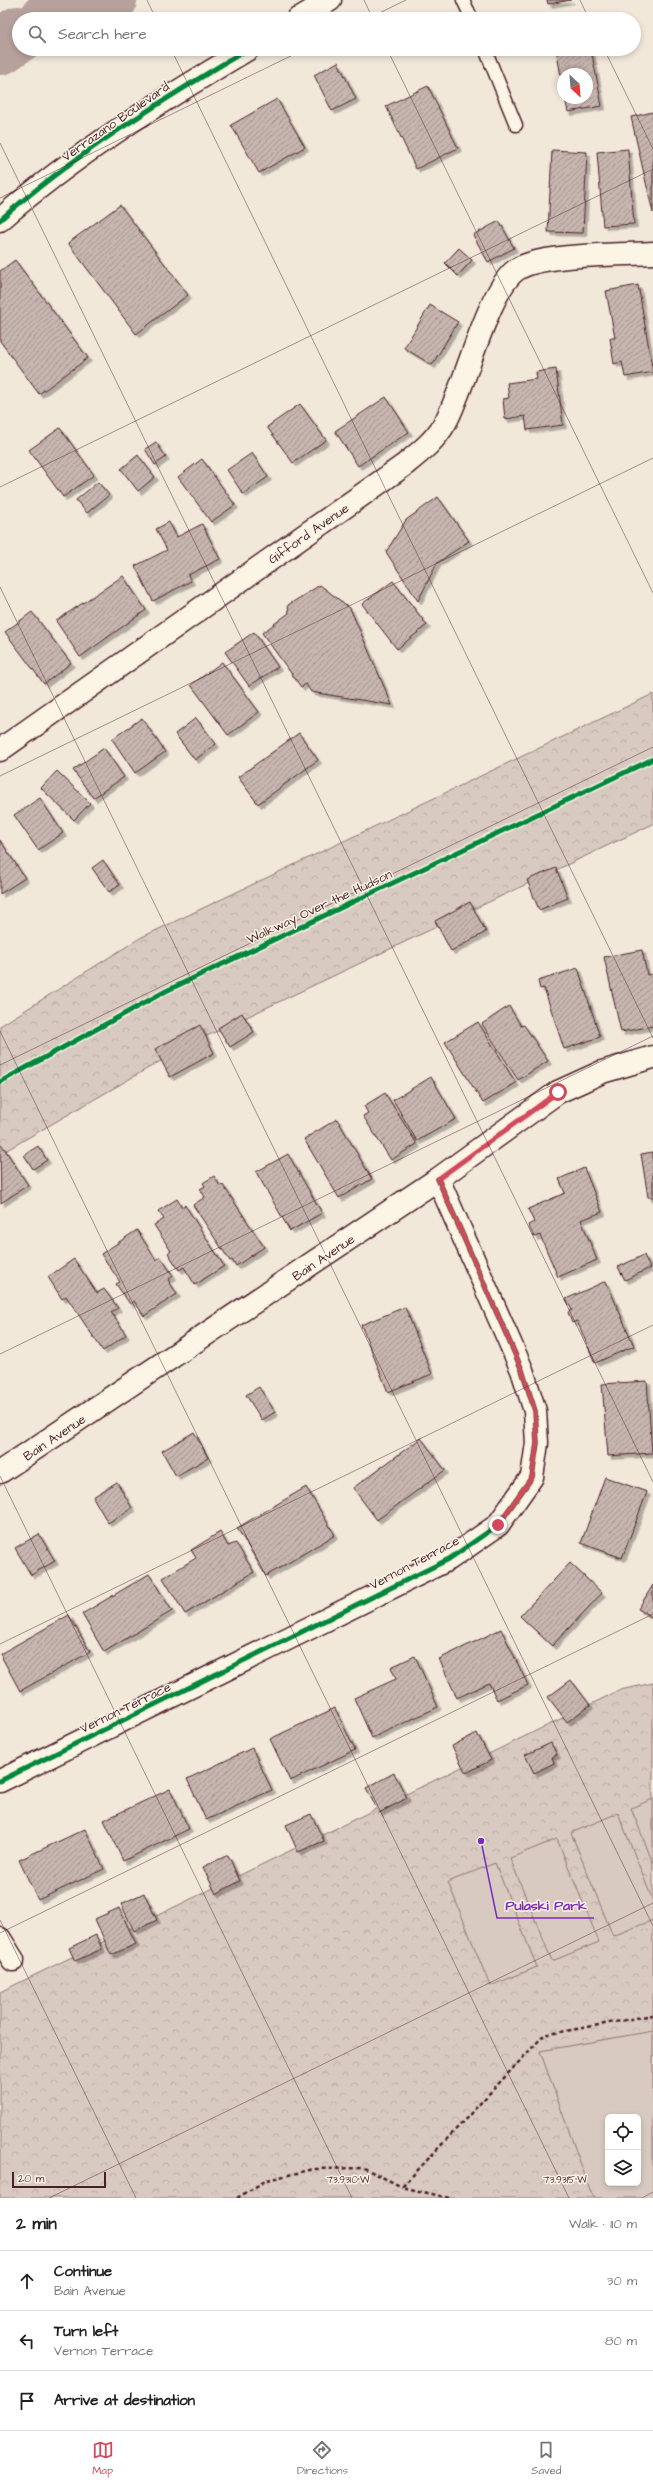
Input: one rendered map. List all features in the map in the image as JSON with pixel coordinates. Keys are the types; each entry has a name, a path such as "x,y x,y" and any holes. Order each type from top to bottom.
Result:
{"street":[{"path":"310,12 330,0"},
{"name":"Verrazano Boulevard","path":"0,220 34,190 182,88 236,56"},
{"name":"Gifford Avenue","path":"0,750 403,466 427,446 445,422 499,289 516,270 544,260 653,253"},
{"name":"Bain Avenue","path":"0,1472 438,1179 558,1092 602,1072 653,1057"},
{"name":"Vernon Terrace","path":"0,1781 449,1560 498,1525 532,1477 537,1443 535,1411 522,1370 438,1179"},
{"path":"0,1939 13,1960"}],"lane":[{"path":"463,0 469,12"},
{"path":"488,56 516,125"}],"path":[{"path":"402,2187 544,2035 653,2015"},
{"path":"237,2198 267,2180 314,2169 364,2168 402,2187 449,2198"}],"green space":[{"path":"653,694 653,824 190,1044 0,1154 0,1026 140,938"},
{"path":"653,1683 653,2198 0,2198 0,1992 620,1690"},
{"path":"653,1799 653,1863 631,1808"},
{"path":"618,1813 653,1901 653,1920 613,1936 571,1833"},
{"path":"557,1839 599,1942 552,1961 510,1858"},
{"path":"495,1863 537,1967 490,1986 448,1882"},
{"path":"653,2031 653,2198 593,2198 540,2051"}],"building":[{"path":"547,0 571,0 548,4"},
{"path":"557,56 592,56 602,106 568,112 566,104 593,104 593,68 560,68"},
{"path":"338,62 356,99 332,111 314,75"},
{"path":"428,86 458,148 416,169 386,106"},
{"path":"277,99 305,147 259,173 231,125"},
{"path":"653,112 653,213 631,117"},
{"path":"628,149 634,224 603,226 597,152"},
{"path":"552,150 587,152 583,233 548,232"},
{"path":"120,205 188,295 136,334 68,243"},
{"path":"499,221 514,248 488,262 473,235"},
{"path":"459,248 472,260 458,276 445,263"},
{"path":"15,260 88,358 39,394 0,341 0,271"},
{"path":"638,285 653,372 625,377 622,362 614,364 610,338 615,338 606,291"},
{"path":"430,305 458,322 432,365 404,348"},
{"path":"556,369 563,425 527,430 525,416 505,419 503,399 509,398 507,383 537,379 536,372"},
{"path":"386,397 409,432 358,466 335,431"},
{"path":"300,404 326,440 293,463 267,427"},
{"path":"60,428 94,475 63,497 29,450"},
{"path":"156,442 166,457 155,465 145,449"},
{"path":"252,453 268,477 243,494 227,470"},
{"path":"138,455 155,477 138,491 121,469"},
{"path":"202,459 235,505 211,522 178,477"},
{"path":"98,482 109,495 87,513 76,500"},
{"path":"438,497 469,541 437,563 418,601 386,552 406,520"},
{"path":"169,522 177,537 202,524 220,559 188,575 191,581 153,601 135,566 167,550 156,529"},
{"path":"123,576 146,610 80,657 56,621"},
{"path":"393,581 427,625 397,649 362,604"},
{"path":"320,585 350,608 392,705 311,692 306,684 301,687 262,633 289,613 288,605"},
{"path":"32,612 71,663 44,684 5,632"},
{"path":"254,632 278,667 249,686 225,652"},
{"path":"222,662 259,712 228,735 191,685"},
{"path":"142,718 165,752 135,773 112,739"},
{"path":"196,718 216,744 195,760 175,734"},
{"path":"299,733 318,760 258,804 238,777"},
{"path":"104,748 124,777 93,798 73,770"},
{"path":"57,771 90,803 74,820 41,788"},
{"path":"40,798 63,833 38,850 14,815"},
{"path":"0,840 25,878 0,894"},
{"path":"103,860 120,885 109,892 92,868"},
{"path":"556,868 568,898 539,910 527,880"},
{"path":"470,902 486,932 451,951 435,921"},
{"path":"642,950 647,975 651,974 653,986 653,1026 621,1032 604,957"},
{"path":"578,968 600,1037 564,1049 544,988 540,989 538,981"},
{"path":"509,1006 521,1026 524,1025 548,1061 518,1080 482,1024"},
{"path":"242,1013 254,1032 230,1047 218,1028"},
{"path":"478,1022 516,1083 483,1103 445,1042"},
{"path":"200,1025 214,1053 170,1077 155,1049"},
{"path":"431,1077 456,1119 417,1141 393,1100"},
{"path":"385,1093 417,1144 391,1160 363,1116 368,1113 364,1106"},
{"path":"337,1119 372,1179 339,1198 304,1139"},
{"path":"2,1145 28,1185 1,1203 0,1147"},
{"path":"38,1146 47,1160 33,1169 24,1155"},
{"path":"653,1152 653,1197 648,1197 641,1154"},
{"path":"288,1154 322,1213 290,1231 256,1172"},
{"path":"584,1168 602,1212 581,1220 597,1260 558,1277 540,1235 534,1237 528,1225 534,1222 528,1209 565,1193 559,1179"},
{"path":"214,1176 220,1186 223,1185 264,1247 236,1266 232,1260 230,1261 193,1205 205,1197 200,1189 205,1186 203,1183"},
{"path":"177,1199 182,1207 185,1205 224,1266 195,1285 184,1267 179,1270 168,1253 171,1251 154,1225 164,1219 158,1211"},
{"path":"137,1230 156,1260 161,1257 173,1276 168,1280 177,1294 144,1316 134,1301 130,1304 116,1284 120,1282 101,1254"},
{"path":"644,1255 650,1268 625,1280 618,1267"},
{"path":"74,1259 97,1293 104,1289 118,1308 111,1312 126,1335 103,1351 66,1296 62,1299 48,1277"},
{"path":"606,1281 634,1346 595,1363 577,1321 572,1323 568,1312 572,1310 566,1299"},
{"path":"405,1307 432,1374 388,1392 361,1325"},
{"path":"647,1381 652,1453 608,1456 602,1384"},
{"path":"259,1387 275,1412 262,1420 246,1395"},
{"path":"194,1432 208,1458 176,1476 162,1451"},
{"path":"421,1438 445,1470 377,1520 353,1488"},
{"path":"605,1477 647,1492 622,1558 581,1543"},
{"path":"117,1482 132,1508 108,1523 93,1497"},
{"path":"306,1487 335,1535 266,1576 237,1528"},
{"path":"220,1532 228,1546 236,1543 254,1572 185,1614 163,1578 196,1558 191,1550"},
{"path":"39,1534 55,1561 31,1575 15,1548"},
{"path":"570,1563 602,1593 552,1646 520,1616"},
{"path":"149,1574 172,1611 104,1652 82,1614"},
{"path":"653,1585 653,1618 638,1609"},
{"path":"69,1615 90,1652 20,1691 0,1654"},
{"path":"501,1629 528,1685 497,1700 489,1683 457,1698 439,1659"},
{"path":"415,1656 438,1707 372,1738 354,1698 396,1679 391,1667"},
{"path":"571,1680 590,1705 567,1722 548,1697"},
{"path":"335,1708 355,1750 290,1781 270,1739"},
{"path":"477,1733 491,1760 466,1773 452,1746"},
{"path":"551,1743 557,1755 552,1757 554,1763 534,1773 525,1755"},
{"path":"252,1748 272,1790 206,1820 187,1779"},
{"path":"394,1773 407,1798 379,1813 366,1788"},
{"path":"170,1789 189,1829 123,1861 104,1820"},
{"path":"311,1814 324,1841 298,1852 286,1825"},
{"path":"85,1829 104,1869 38,1900 19,1860"},
{"path":"228,1855 240,1881 216,1894 203,1867"},
{"path":"144,1893 157,1920 134,1931 121,1904"},
{"path":"119,1908 136,1944 111,1955 95,1919"},
{"path":"96,1935 102,1949 75,1961 69,1948"}],"waterway":[{"path":"70,12 109,0"},
{"path":"0,47 12,39"}],"cycle path":[{"path":"0,220 57,173 88,151 152,108 237,56"},
{"name":"Walkway Over the Hudson","path":"0,1082 166,991 653,759"},
{"path":"0,1781 449,1559 498,1525 532,1477 537,1443 535,1411 522,1370 438,1179"}],"place":[{"name":"Pulaski Park","path":"481,1841"}],"route":[{"path":"498,1525 532,1477 537,1443 535,1411 522,1370 438,1179 558,1092"}]}
